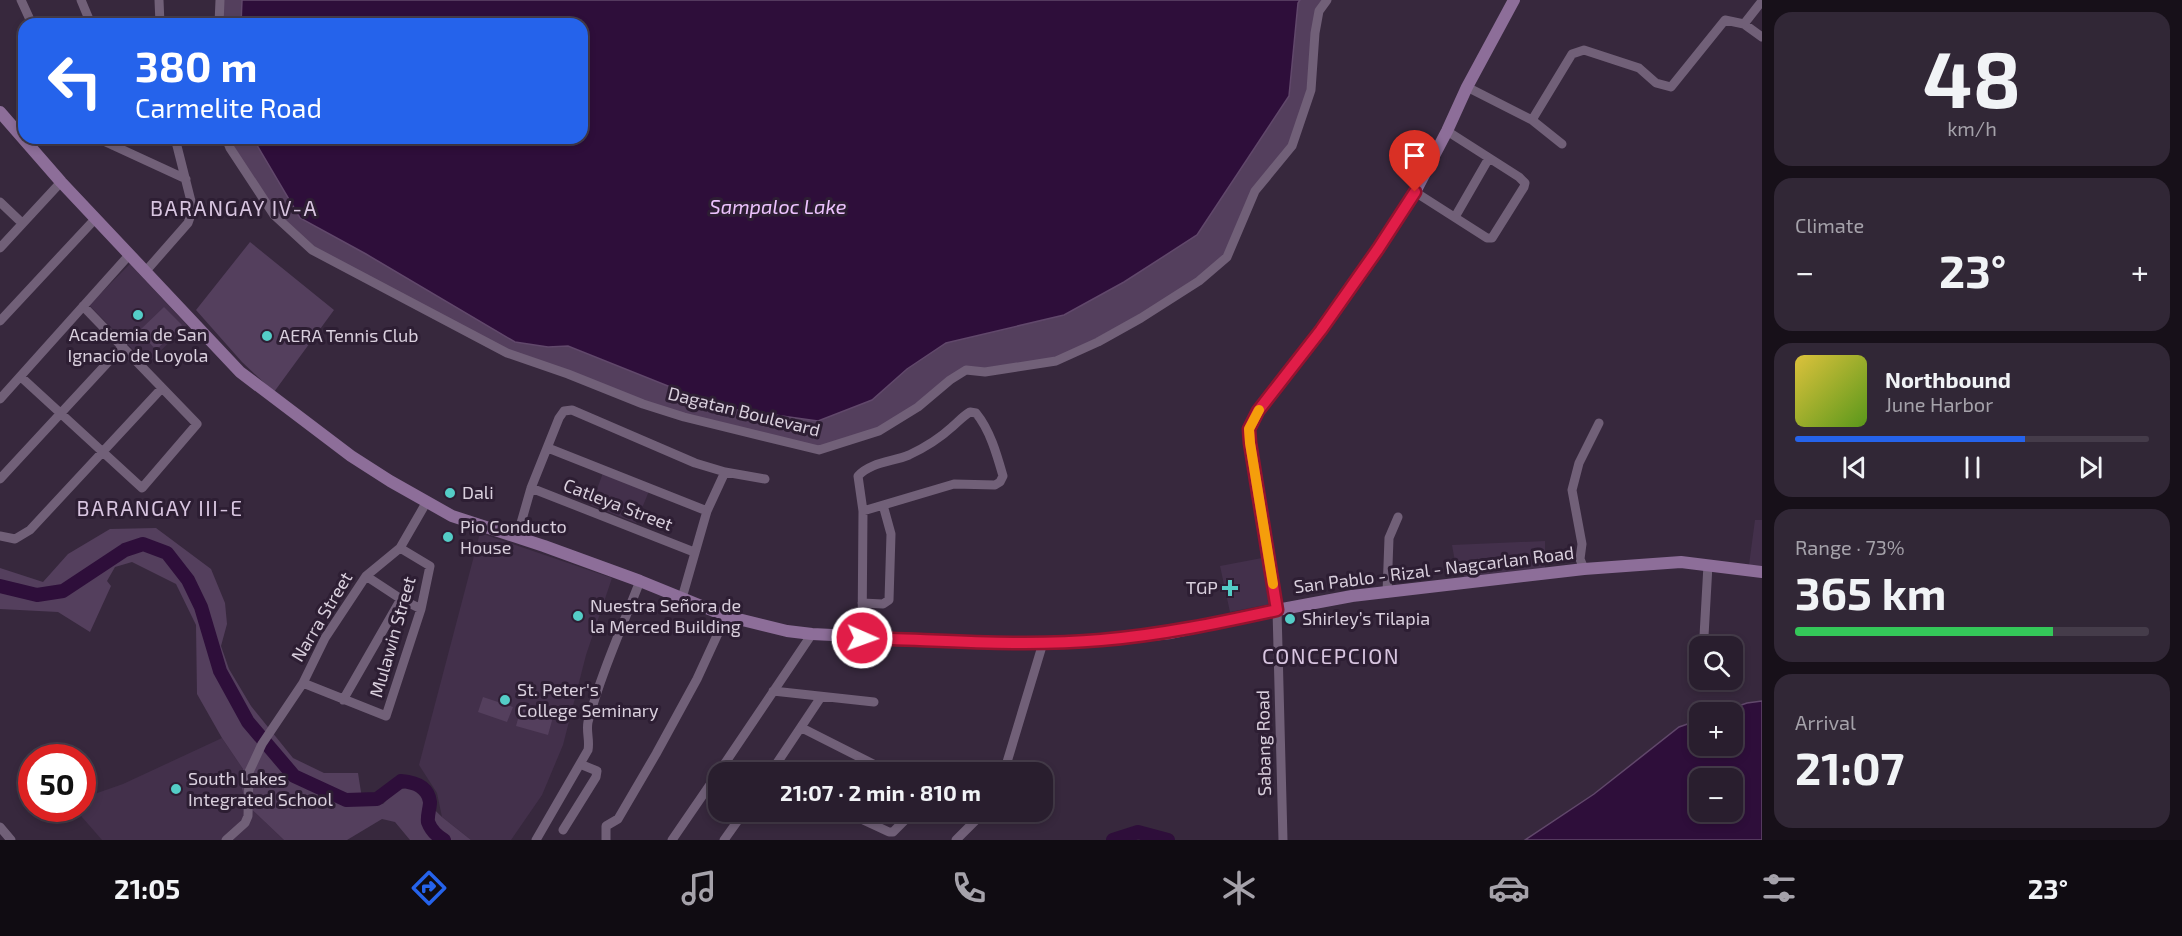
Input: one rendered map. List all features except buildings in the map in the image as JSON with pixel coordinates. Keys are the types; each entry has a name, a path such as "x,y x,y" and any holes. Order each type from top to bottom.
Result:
{"main road":[{"path":"1277,610 1249,429 1262,406 1321,330 1415,192 1467,87 1514,0"},
{"name":"San Pablo - Rizal - Nagcarlan Road","path":"0,112 18,133"},
{"name":"San Pablo - Rizal - Nagcarlan Road","path":"28,144 145,272 248,379 351,456 426,503 452,516 640,581 726,616 787,631 812,634 862,638 1043,643 1170,633 1353,596 1584,569 1674,562 1762,572"}],"street":[{"path":"21,0 29,18"},
{"path":"81,0 89,18"},
{"path":"159,0 160,18"},
{"path":"219,0 219,18"},
{"name":"Dagatan Boulevard","path":"228,144 274,215 312,250 465,332 507,353 610,389 643,404 684,417 819,450 879,431 918,408 950,380 966,370 985,372 1056,361 1098,342 1199,282 1227,257 1255,191 1292,146 1311,90 1315,33 1319,11 1327,0"},
{"path":"1744,24 1762,2"},
{"path":"1532,120 1572,54 1584,50 1595,53 1639,68 1656,83 1671,87 1725,20 1744,24 1762,37"},
{"path":"1467,87 1532,120 1562,144"},
{"path":"1415,192 1487,238 1492,238 1524,187 1523,180 1447,131"},
{"path":"110,144 186,179"},
{"path":"145,272 188,223 193,209 177,144"},
{"path":"1455,217 1489,158"},
{"path":"0,248 61,182"},
{"path":"0,202 22,223"},
{"path":"0,321 96,218"},
{"path":"0,399 130,254"},
{"path":"21,377 142,488 197,424 83,306"},
{"path":"0,479 123,346"},
{"path":"0,536 15,539 30,530 162,388"},
{"path":"517,537 531,488 564,411 572,410 695,464 765,479"},
{"path":"862,638 863,511 858,476 863,470 908,455 951,429 970,412 976,413 1000,464 1003,476 1000,482 954,484 863,511"},
{"path":"1584,569 1580,559 1581,544 1572,490 1579,463 1599,423"},
{"path":"548,448 707,511"},
{"path":"682,598 707,511 725,472"},
{"name":"Catleya Street","path":"531,488 694,552"},
{"name":"Narra Street","path":"226,840 245,823 248,816 249,772 262,744 303,683 325,638 366,576 400,548 426,503"},
{"path":"862,603 883,604 889,600 891,534 883,505"},
{"path":"1387,593 1388,544 1398,517"},
{"name":"Mulawin Street","path":"343,700 386,716 421,609 430,567 400,548"},
{"path":"1704,636 1708,565"},
{"path":"366,576 421,609"},
{"path":"536,840 590,743 587,733 595,697 640,581"},
{"path":"303,683 343,700 401,599"},
{"name":"Sabang Road","path":"1277,610 1283,840"},
{"path":"606,840 606,826 618,819 640,782 697,679 726,616"},
{"path":"726,762 812,634"},
{"path":"1007,762 1043,643"},
{"path":"773,692 874,702"},
{"path":"778,762 821,697"},
{"path":"802,728 869,762"},
{"path":"563,830 596,777 597,771 580,764"},
{"path":"672,840 708,789"},
{"path":"724,840 737,822"},
{"path":"868,822 889,832 893,832 903,822"},
{"path":"956,840 974,822"},
{"path":"0,827 11,840"}],"shaded area":[{"path":"220,0 242,0 241,18 220,18"},
{"path":"1300,0 1327,0 1319,11 1314,63 1292,146 1255,191 1227,257 1199,281 1056,361 966,370 879,431 819,450 684,417 507,353 312,250 274,215 230,144 257,144 300,218 548,347 568,346 723,408 907,369 946,343 1064,315 1124,282 1197,235 1289,96"},
{"name":"AERA Tennis Club","path":"250,242 334,310 274,392 242,362 196,310"},
{"name":"Academia de San Ignacio de Loyola","path":"130,264 187,325 147,364 89,305"},
{"path":"164,307 182,325 156,350 139,331"},
{"path":"603,473 649,491 636,523 591,505"},
{"path":"1755,520 1762,520 1762,566 1749,565"},
{"path":"156,528 211,569 225,603 227,624 221,646 229,669 251,706 293,758 324,773 358,773 363,805 383,804 396,790 411,787 442,817 471,840 410,840 395,822 382,819 347,840 284,840 246,804 242,789 243,769 197,694 196,625 176,584 132,562 115,567 107,581 111,586 90,632 58,612 0,609 0,568 43,582 68,554 110,529"},
{"name":"St. Peter's College Seminary","path":"480,533 612,578 586,655 563,745 542,795 511,840 471,840 442,817 437,793 419,765"},
{"path":"1545,541 1545,570 1464,579 1463,573 1457,573 1452,545"},
{"path":"1262,558 1271,604 1230,612 1220,566"},
{"path":"483,697 513,707 507,722 478,712"},
{"path":"521,708 553,717 548,735 516,726"},
{"name":"South Lakes Integrated School","path":"222,738 243,769 242,789 246,804 284,840 102,840 86,822 96,822 96,793 123,784"}],"water":[{"name":"Sampaloc Lake","path":"242,0 1300,0 1289,96 1197,235 1124,282 1064,315 946,343 907,369 872,400 818,421 723,408 568,346 548,347 515,342 300,218 257,144 588,144 588,18 241,18"},
{"path":"1762,701 1762,840 1525,840 1594,794 1679,727 1689,724 1689,756 1743,756 1743,704"}],"waterway":[{"path":"0,586 37,595 63,591 125,550 143,544 167,553 188,580 201,607 220,671 248,722 294,776 346,800 377,799 401,781 411,782 423,789 429,797 429,825 444,840"},
{"path":"1113,840 1138,832 1168,840"}],"slow traffic":[{"path":"1259,410 1249,429 1250,443 1273,584"}],"place":[{"name":"Academia de San Ignacio de Loyola","path":"138,315"},
{"name":"AERA Tennis Club","path":"267,336"},
{"name":"Dali","path":"450,493"},
{"name":"Pio Conducto House","path":"448,537"},
{"name":"TGP","path":"1230,588"},
{"name":"Nuestra Señora de la Merced Building","path":"578,616"},
{"name":"Shirley’s Tilapia","path":"1290,619"},
{"name":"St. Peter's College Seminary","path":"505,700"},
{"name":"South Lakes Integrated School","path":"176,789"}],"district":[{"name":"BARANGAY IV-A","path":"234,209"},
{"name":"BARANGAY III-E","path":"160,509"},
{"name":"CONCEPCION","path":"1331,657"}],"route":[{"path":"862,638 1043,643 1100,640 1170,633 1277,610 1249,429 1265,401 1321,330 1415,192"}]}
